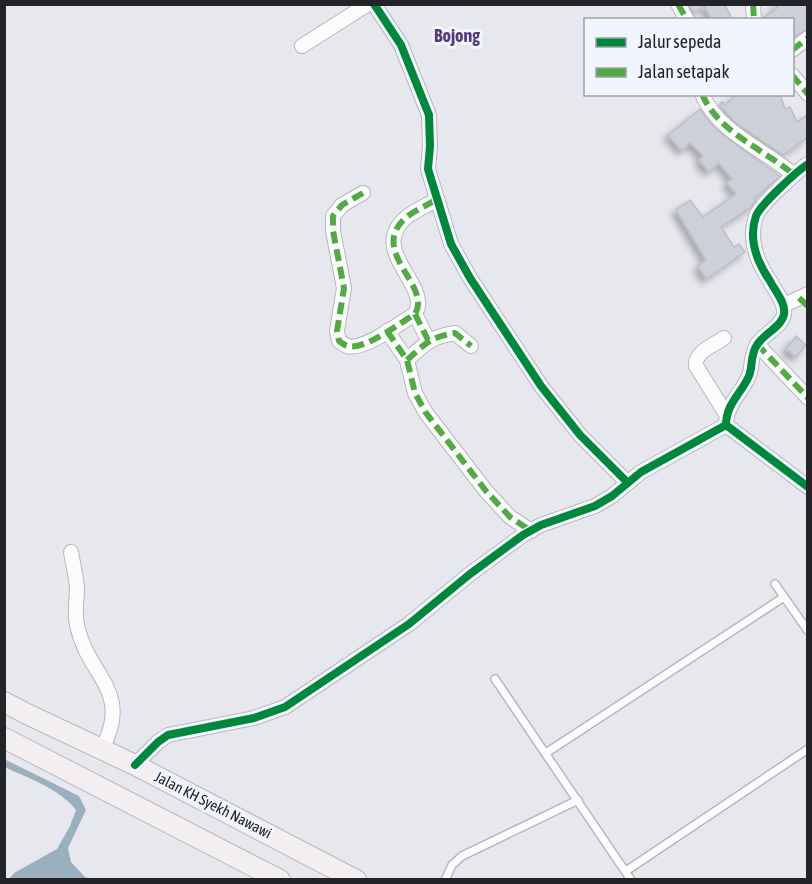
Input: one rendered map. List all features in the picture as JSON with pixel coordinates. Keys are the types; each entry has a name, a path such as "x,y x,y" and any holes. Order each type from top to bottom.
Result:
{"main road":[{"name":"Jalan KH Syekh Nawawi","path":"4,702 135,765 356,879"},
{"path":"4,738 280,879"}],"street":[{"path":"302,46 368,4"},
{"path":"374,4 401,45 429,115 428,169 452,244 470,278 554,403 580,435 627,482"},
{"path":"678,4 686,18"},
{"path":"794,48 807,38"},
{"path":"794,78 807,94"},
{"path":"703,96 706,103 728,128 793,174"},
{"path":"135,765 168,735 254,718 285,707 409,624 470,574 531,531 561,517 595,506 612,496 627,482 726,420 748,379 752,356 757,344 782,320 784,314 784,305 758,264 754,250 756,214 793,174 807,164"},
{"path":"363,193 342,205 333,216 336,252 344,288 337,332 339,341 346,346 359,345 415,314 419,304 393,244 395,232 407,217 437,200"},
{"path":"784,305 805,300"},
{"path":"415,314 428,340"},
{"path":"387,331 406,360 415,393 426,412 486,491 510,517 531,531"},
{"path":"406,360 428,340 455,333 471,346"},
{"path":"724,338 698,355 695,360 696,366 726,420 807,487"},
{"path":"757,344 807,398"},
{"path":"71,552 76,576 77,625 113,702 111,728 102,749"}],"lane":[{"path":"775,584 807,631"},
{"path":"546,753 784,597"},
{"path":"495,679 631,879"},
{"path":"626,871 807,749"},
{"path":"445,879 452,865 462,856 578,800"}],"water":[{"path":"4,759 79,796 86,810 68,848 71,862 85,877 91,879 9,879 14,873 57,849 76,810 52,790 5,767"}],"building":[{"path":"689,4 724,4 732,18 711,18 704,6 693,13"},
{"path":"775,4 807,4 807,29 796,36 794,18 763,18 777,8"},
{"path":"735,96 781,96 785,109 790,107 797,122 807,115 807,138 783,155 736,123 719,105 722,102 725,105"},
{"path":"700,109 724,136 780,176 755,198 750,208 721,227 734,247 739,244 745,252 706,279 698,266 706,260 676,210 690,200 703,217 736,194 727,183 732,179 719,163 709,172 699,160 703,156 690,143 682,151 668,135"},
{"path":"796,336 806,345 796,357 786,349"}],"marked path":[{"path":"678,4 686,18"},
{"path":"753,4 754,18"},
{"path":"794,48 808,38"},
{"path":"794,77 808,94"},
{"path":"703,96 709,107 730,129 793,174"},
{"path":"363,193 342,205 333,216 333,231 344,288 337,331 339,341 347,346 372,340 415,314 418,303 415,291 396,254 393,242 397,229 408,216 437,199"},
{"path":"799,298 808,306"},
{"path":"415,314 428,340"},
{"path":"387,331 407,360 415,393 426,413 486,491 510,517 531,531"},
{"path":"407,360 428,342 455,333 471,346"},
{"path":"757,344 808,398"}],"cycle path":[{"path":"374,4 401,45 429,115 428,169 451,244 470,278 541,386 580,435 627,482"},
{"path":"808,164 771,197 756,216 753,233 755,250 761,266 782,301 784,314 780,323 760,341 755,349 749,376 728,411 726,425 808,487"},
{"path":"135,765 168,735 254,718 285,707 409,624 470,574 523,535 541,525 595,506 612,496 641,472 726,425"}],"district":[{"name":"Bojong","path":"457,36"}]}
